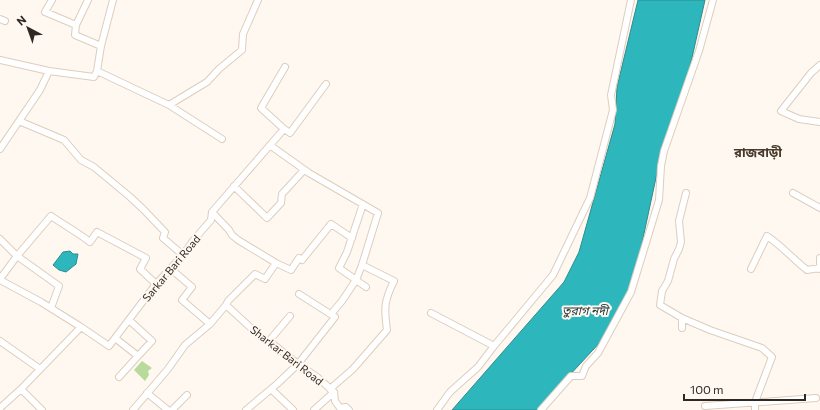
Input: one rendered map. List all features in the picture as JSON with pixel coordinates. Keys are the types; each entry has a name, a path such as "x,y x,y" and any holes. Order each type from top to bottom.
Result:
{"street":[{"path":"52,0 45,12 76,25"},
{"path":"88,0 76,25 75,34 101,46"},
{"path":"0,60 49,71 94,77 97,71 101,46 113,0"},
{"path":"169,106 207,82 219,69 242,50 243,34 258,0"},
{"path":"437,410 450,392 478,367 553,275 590,198 613,110 611,95 631,0"},
{"path":"540,410 571,376 582,376 586,366 598,353 632,292 659,200 661,166 664,150 699,51 713,0"},
{"path":"820,65 811,73 781,111 799,119 820,122"},
{"path":"284,129 261,108 286,67"},
{"path":"0,149 40,90 49,71"},
{"path":"97,71 169,106 222,139"},
{"name":"Sarkar Bari Road","path":"115,338 156,284 183,255 211,220 212,212 271,146 284,129 290,133 326,84"},
{"path":"19,121 64,140 81,160 94,167 143,209 165,232 163,238 183,255"},
{"path":"271,146 304,170 378,213 356,280 342,301 330,314"},
{"path":"234,186 267,218 281,203 282,194 304,170"},
{"path":"686,193 679,221 681,242 674,259 668,281 662,291 660,305 682,318 710,330 762,348 772,357 755,402 755,410"},
{"path":"793,193 820,208"},
{"path":"363,204 352,238 339,268 366,287"},
{"path":"212,212 238,240 276,263 291,270 299,258 302,260 331,224 352,238"},
{"path":"138,356 115,338 109,346 81,326 0,280 17,256 51,216 90,242 97,232 146,258 140,268 156,284"},
{"path":"751,269 767,236 807,270 820,268 820,258"},
{"path":"0,239 17,256 59,286 51,308"},
{"path":"133,410 168,369 185,346 210,324 228,301 255,274 265,279 276,263"},
{"path":"314,410 387,330 384,311 388,294 394,281 362,265"},
{"path":"170,269 192,287 182,300 210,324"},
{"path":"246,410 298,364 335,317 299,294"},
{"name":"Sharkar Bari Road","path":"226,305 264,340 269,341 332,390 335,402 340,408 346,407 350,410"},
{"path":"431,313 494,346"},
{"path":"269,341 290,316"},
{"path":"682,318 682,328"},
{"path":"119,378 152,340 129,320"},
{"path":"0,408 21,389 81,326"},
{"path":"0,341 40,369"},
{"path":"21,389 39,409"},
{"path":"271,389 293,410"},
{"path":"147,393 168,410"},
{"path":"172,410 186,395"},
{"path":"705,406 816,398"}],"green space":[{"path":"142,361 152,368 148,371 149,375 145,381 134,370"}],"water":[{"name":"তুরাগ নদী","path":"638,0 705,0 689,71 663,145 636,271 616,325 539,410 452,410 564,282 579,252 615,124 617,87"},
{"path":"70,251 73,254 78,254 76,264 66,272 59,270 53,265 63,252"}],"district":[{"name":"রাজবাড়ী","path":"758,152"}]}
